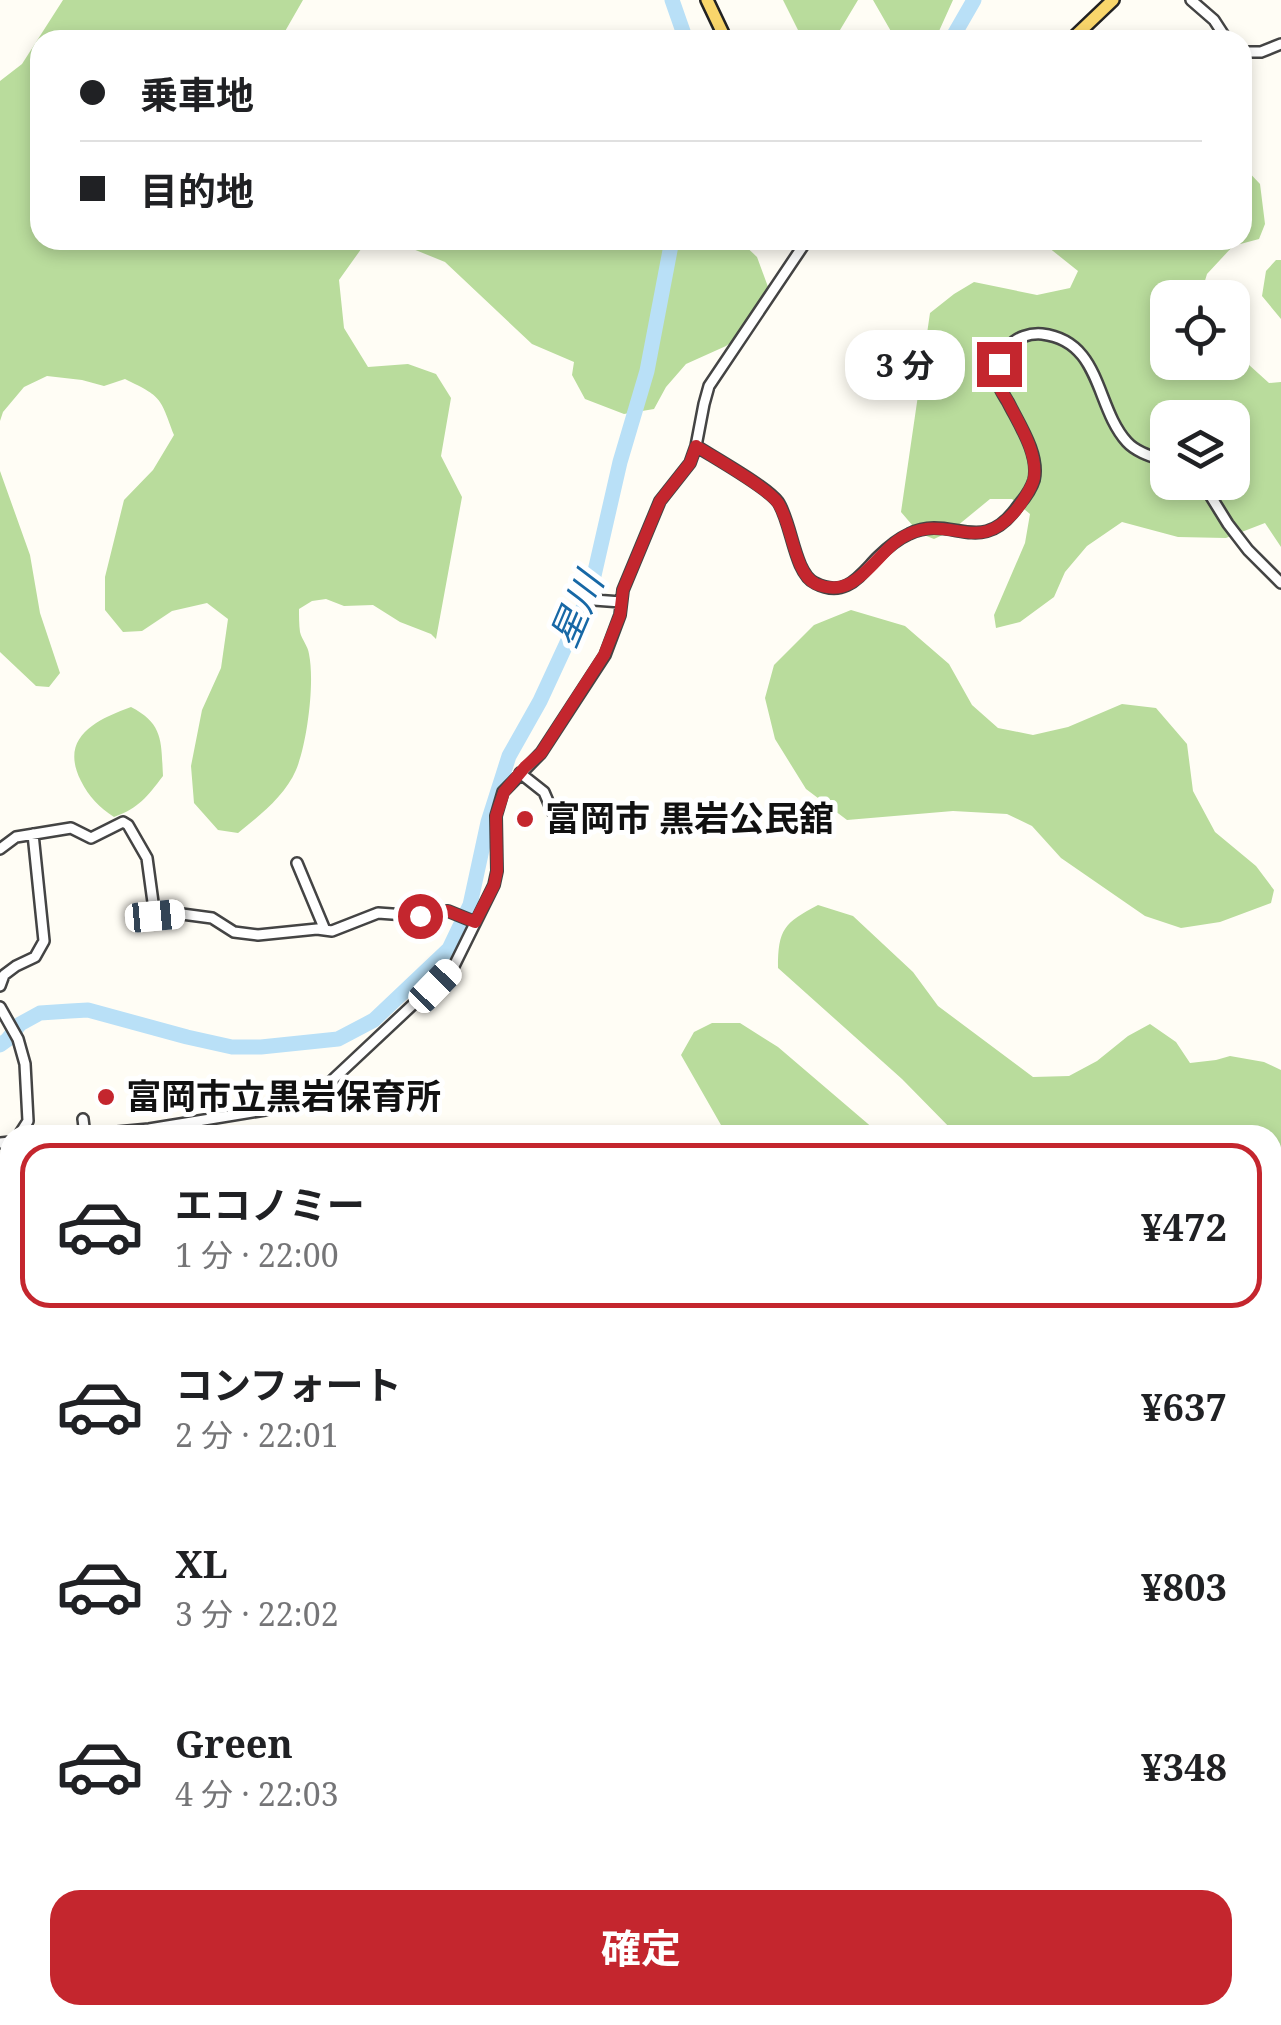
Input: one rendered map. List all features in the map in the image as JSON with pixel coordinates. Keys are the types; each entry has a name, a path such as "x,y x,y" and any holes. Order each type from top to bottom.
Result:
{"main road":[{"path":"707,0 721,30"},
{"path":"1082,30 1113,0"}],"street":[{"path":"1191,0 1220,30"},
{"path":"1252,52 1281,44"},
{"path":"186,1125 300,1102 326,1087 454,966 494,885 496,816 504,792 541,753 604,655 632,568 660,501 690,463 710,386 801,250"},
{"path":"696,446 777,501 803,572 812,582 846,587 861,578 878,556 912,532 930,527 981,534 1013,514 1034,480 1034,464 996,378 1011,343 1024,336 1040,334 1055,338 1082,354 1126,442 1150,455"},
{"path":"1213,500 1248,550 1281,582"},
{"path":"578,595 621,602"},
{"path":"520,773 544,792 557,816"},
{"path":"0,849 16,838 71,828 92,838 123,822 146,858 155,916 212,918 234,932 258,935 332,931 378,913 420,916 448,911 474,922"},
{"path":"0,986 4,975 35,957 44,942 33,834"},
{"path":"296,863 325,930"},
{"path":"0,1007 18,1039 25,1064 25,1125"},
{"path":"83,1118 84,1125"}],"green space":[{"path":"63,0 303,0 286,30 44,30"},
{"path":"783,0 858,0 840,30 798,30"},
{"path":"873,0 953,0 940,30 890,30"},
{"path":"30,52 30,250 360,250 339,280 344,328 368,367 408,364 436,374 451,398 441,456 462,497 436,639 373,605 344,606 326,599 299,609 300,632 311,666 304,745 291,779 278,797 238,833 218,830 194,803 191,766 202,710 221,668 228,619 207,603 172,611 142,631 123,632 105,610 105,577 124,500 153,470 174,435 162,405 153,395 125,379 104,386 47,376 24,387 0,421 0,81 22,64"},
{"path":"1252,176 1260,184 1265,224 1259,239 1252,241"},
{"path":"415,250 750,250 757,257 771,295 758,322 726,346 686,364 654,409 624,414 585,399 572,375 574,362 532,344 445,262"},
{"path":"1052,250 1229,250 1205,280 1150,280 1150,380 1250,380 1250,366 1269,383 1281,382 1281,547 1265,523 1226,538 1178,537 1122,522 1087,546 1065,572 1054,597 1020,622 996,628 994,615 1025,543 1030,514 1012,499 990,499 951,531 934,539 919,533 901,512 930,313 974,282 1037,295 1070,288 1078,271"},
{"path":"1281,260 1281,319 1262,296 1266,271"},
{"path":"0,471 30,555 40,613 60,673 49,687 36,686 0,652"},
{"path":"851,610 905,626 949,664 972,705 998,728 1033,735 1068,727 1122,704 1156,708 1187,744 1193,791 1215,832 1256,866 1274,890 1271,903 1220,922 1181,928 1145,916 1061,858 1032,826 1007,814 953,811 847,820 806,789 775,739 765,698 774,665 814,625"},
{"path":"131,707 150,720 159,735 163,776 142,801 114,817 84,787 74,753 84,733"},
{"path":"818,905 853,916 913,972 938,1006 1033,1077 1069,1076 1150,1024 1176,1042 1190,1063 1230,1056 1264,1062 1281,1070 1281,1125 947,1125 778,968 779,944 785,929"},
{"path":"712,1023 740,1023 778,1047 869,1125 721,1125 681,1055 694,1032"}],"waterway":[{"path":"672,0 682,30"},
{"name":"星川","path":"957,30 974,0"},
{"name":"星川","path":"0,1045 20,1024 40,1013 88,1010 232,1047 338,1039 374,1020 449,949 470,905 488,822 509,756 540,701 590,593 620,462 647,371 670,250"}],"place":[{"name":"富岡市 黒岩公民舘","path":"525,819"},
{"name":"富岡市立黒岩保育所","path":"106,1097"}],"route":[{"path":"420,916 448,911 475,922 494,885 496,816 504,792 541,753 604,655 620,615 623,590 660,501 690,463 696,446 777,501 803,572 812,582 846,587 861,578 878,556 912,532 930,527 981,534 1013,514 1027,494 1034,480 1034,464 996,378 999,364"}]}
